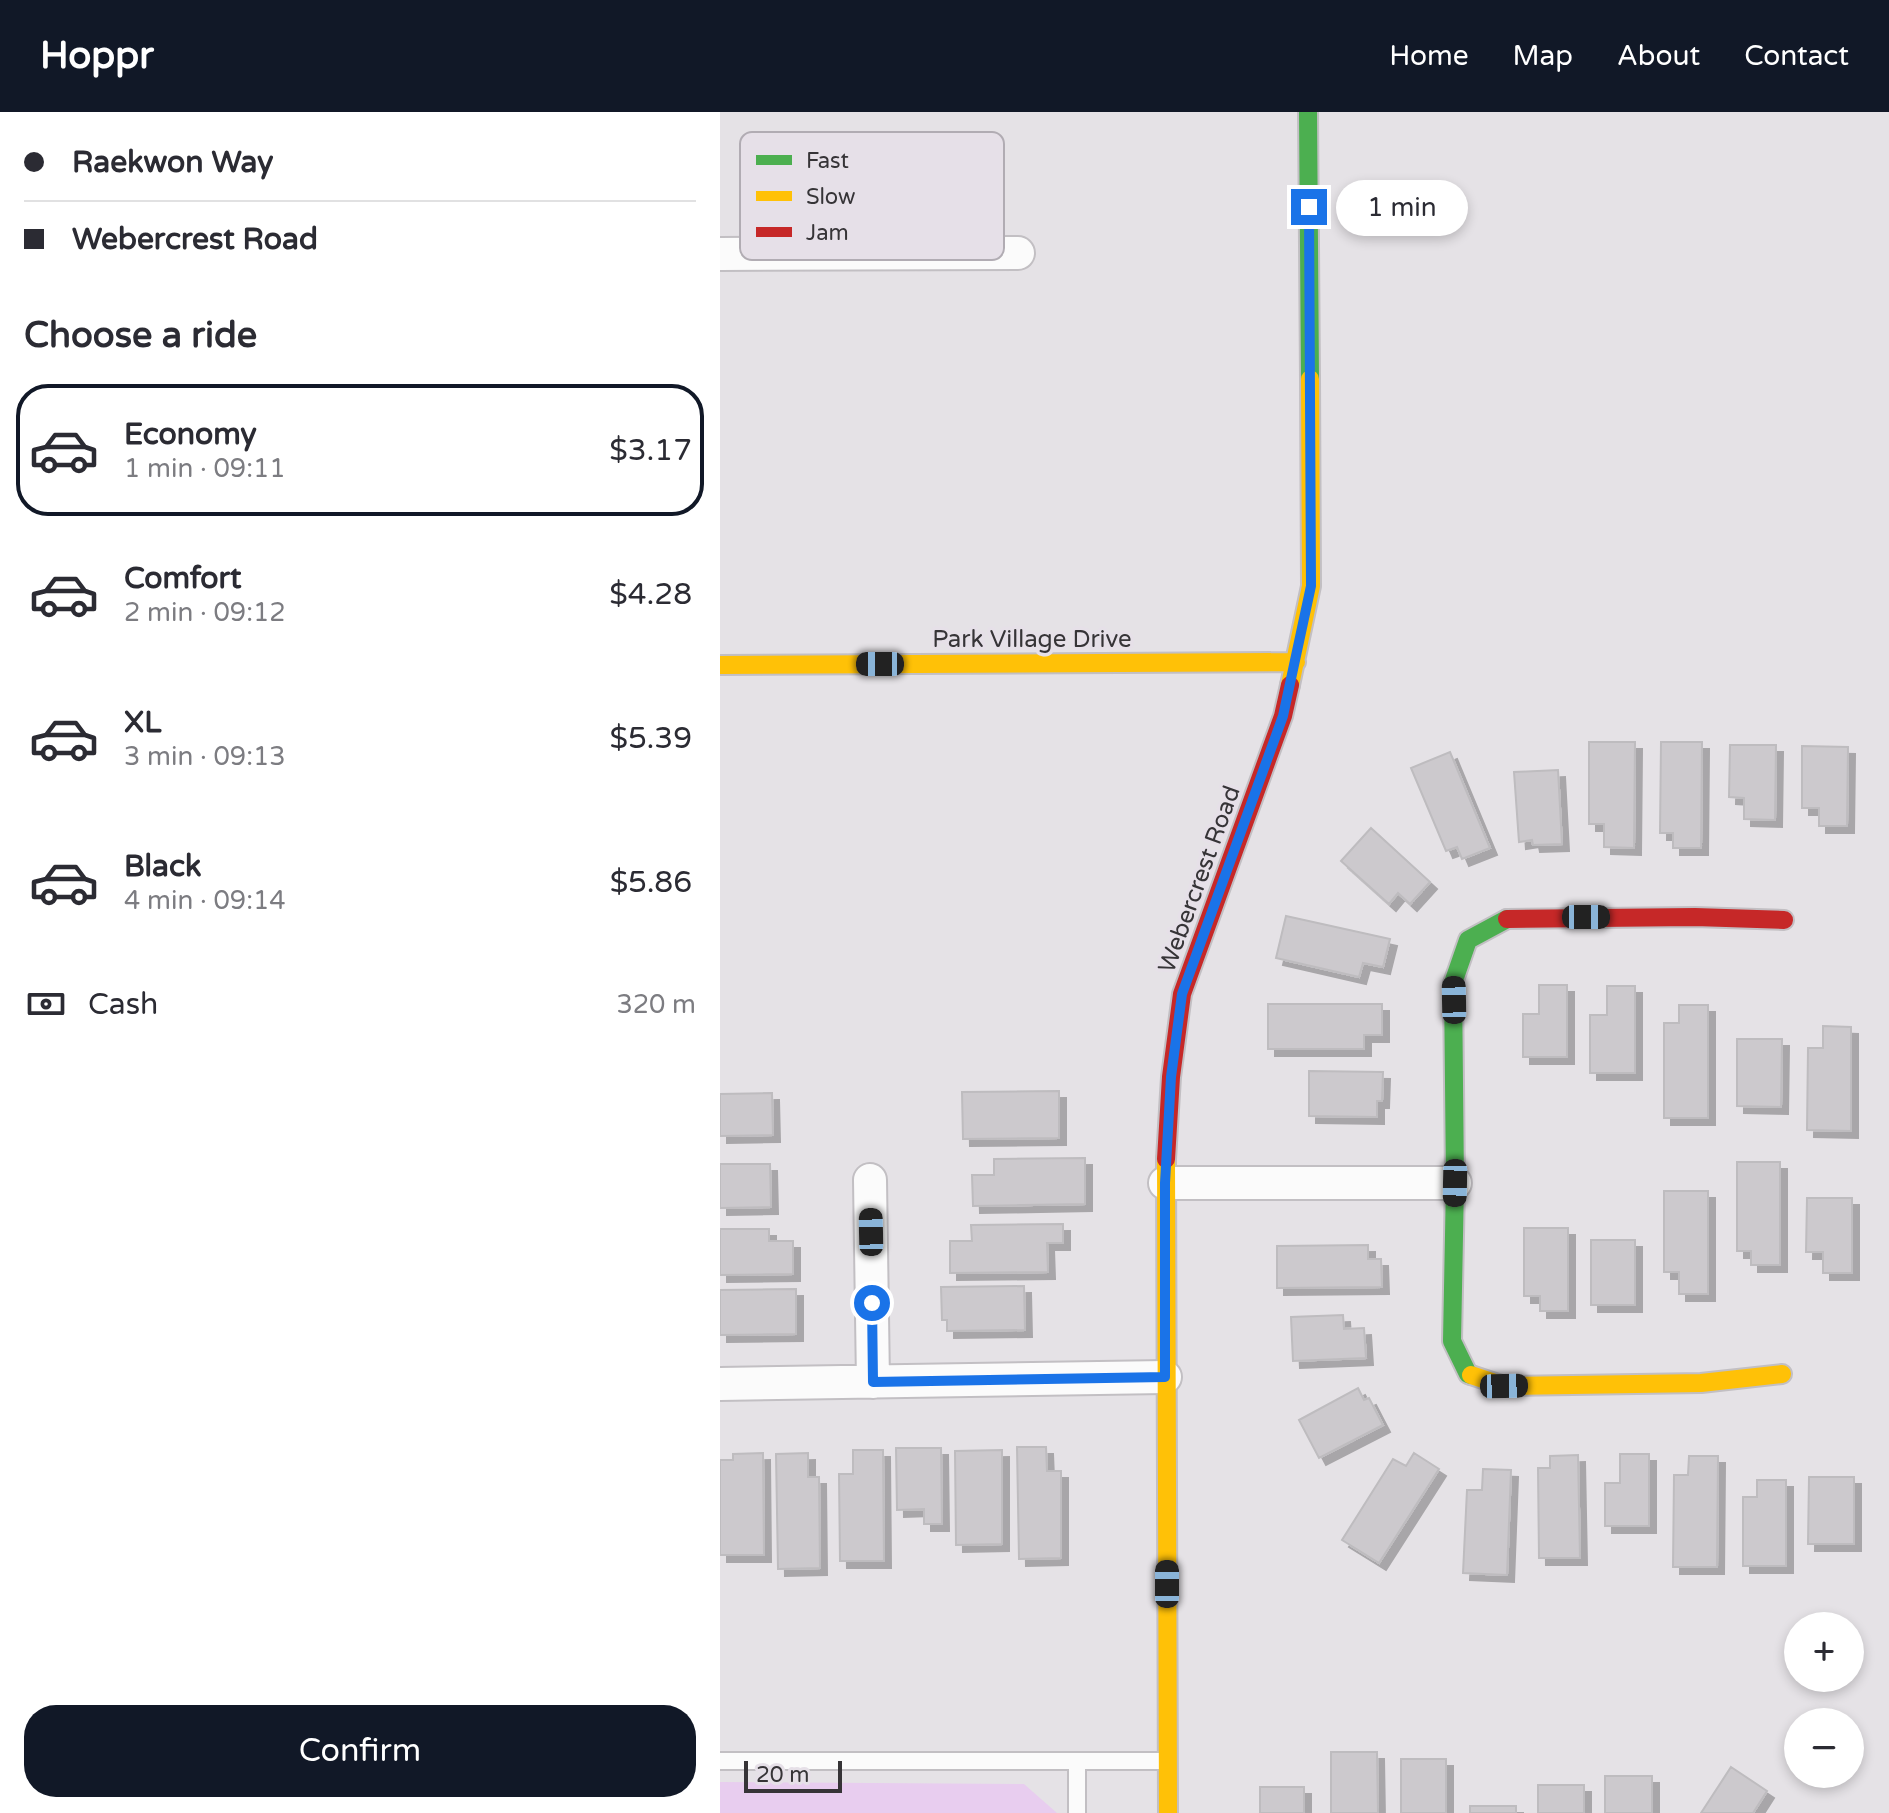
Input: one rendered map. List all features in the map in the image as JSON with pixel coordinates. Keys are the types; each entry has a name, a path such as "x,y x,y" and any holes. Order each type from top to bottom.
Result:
{"street":[{"name":"Webercrest Road","path":"1168,1813 1165,1183 1171,1077 1182,994 1283,716 1311,586 1308,112"},
{"path":"1004,253 1018,253"},
{"path":"720,254 740,254"},
{"name":"Park Village Drive","path":"720,665 1296,662"},
{"path":"1782,1374 1701,1383 1504,1386 1468,1374 1452,1341 1455,1183 1453,983 1468,940 1506,919 1695,917 1784,920"},
{"path":"870,1180 873,1382"},
{"path":"1165,1183 1455,1183"},
{"path":"720,1384 1165,1377"}],"lane":[{"path":"720,1761 1168,1761"},
{"path":"1077,1761 1077,1813"}],"shaded area":[{"path":"720,1782 1024,1784 1057,1813 720,1813"}],"building":[{"path":"1589,742 1635,742 1634,848 1604,847 1604,824 1589,824"},
{"path":"1661,742 1702,742 1701,848 1673,848 1673,833 1660,833"},
{"path":"1730,745 1776,745 1775,820 1744,819 1744,798 1729,797"},
{"path":"1802,746 1848,747 1847,826 1819,826 1819,808 1802,808"},
{"path":"1450,752 1490,848 1462,859 1457,847 1446,851 1411,768"},
{"path":"1558,770 1562,844 1533,845 1532,840 1519,842 1514,772"},
{"path":"1371,828 1430,882 1410,904 1398,893 1389,904 1341,861"},
{"path":"1286,916 1390,939 1383,967 1363,963 1359,977 1276,958"},
{"path":"1539,985 1567,985 1567,1057 1523,1057 1523,1014 1539,1014"},
{"path":"1607,986 1635,986 1635,1073 1590,1073 1590,1015 1607,1015"},
{"path":"1268,1004 1382,1004 1382,1035 1364,1035 1364,1049 1268,1049"},
{"path":"1679,1005 1708,1005 1708,1118 1664,1118 1664,1023 1679,1023"},
{"path":"1823,1026 1851,1027 1851,1131 1807,1130 1808,1048 1823,1048"},
{"path":"1737,1039 1782,1039 1781,1107 1737,1106"},
{"path":"1309,1071 1383,1072 1382,1101 1377,1101 1377,1117 1309,1116"},
{"path":"1059,1091 1059,1138 963,1139 962,1092"},
{"path":"772,1093 773,1135 720,1136 720,1094"},
{"path":"1085,1158 1085,1204 973,1206 972,1175 994,1175 994,1159"},
{"path":"1737,1162 1780,1162 1780,1265 1751,1265 1751,1251 1737,1251"},
{"path":"720,1164 770,1164 771,1207 720,1208"},
{"path":"1664,1191 1708,1191 1708,1294 1679,1294 1679,1272 1664,1272"},
{"path":"1807,1198 1852,1198 1852,1273 1823,1273 1823,1252 1806,1252"},
{"path":"1063,1224 1063,1243 1047,1243 1048,1272 950,1273 950,1241 972,1241 971,1225"},
{"path":"1524,1228 1568,1228 1568,1311 1540,1311 1540,1296 1524,1296"},
{"path":"720,1229 769,1229 769,1241 793,1241 793,1274 720,1275"},
{"path":"1591,1240 1635,1240 1635,1305 1591,1305"},
{"path":"1368,1245 1368,1259 1381,1259 1382,1287 1277,1288 1277,1246"},
{"path":"1024,1286 1025,1330 947,1331 947,1320 942,1320 941,1287"},
{"path":"796,1289 796,1334 720,1335 720,1290"},
{"path":"1343,1315 1344,1329 1364,1328 1366,1358 1293,1361 1291,1317"},
{"path":"1358,1388 1364,1400 1369,1398 1383,1425 1319,1458 1299,1420"},
{"path":"1017,1447 1046,1447 1047,1471 1061,1471 1061,1558 1019,1559"},
{"path":"896,1448 941,1448 942,1524 924,1524 924,1509 897,1510"},
{"path":"853,1450 883,1450 884,1561 840,1561 839,1474 853,1474"},
{"path":"1002,1450 1002,1544 956,1545 955,1451"},
{"path":"763,1453 764,1555 720,1555 720,1460 733,1460 733,1454"},
{"path":"808,1453 808,1477 819,1477 820,1568 778,1569 776,1454"},
{"path":"1414,1453 1439,1469 1379,1563 1342,1540 1393,1459 1406,1466"},
{"path":"1620,1454 1649,1454 1649,1526 1605,1526 1605,1483 1620,1483"},
{"path":"1578,1455 1580,1558 1539,1558 1538,1468 1550,1468 1550,1456"},
{"path":"1689,1456 1718,1456 1717,1567 1673,1567 1674,1475 1688,1475"},
{"path":"1483,1469 1511,1470 1507,1575 1463,1573 1467,1490 1482,1490"},
{"path":"1809,1477 1854,1477 1854,1544 1808,1544"},
{"path":"1757,1480 1786,1480 1786,1566 1743,1566 1743,1497 1757,1497"},
{"path":"1331,1752 1377,1752 1378,1813 1331,1813"},
{"path":"1401,1759 1446,1759 1446,1813 1401,1813"},
{"path":"1731,1767 1767,1791 1753,1813 1701,1813"},
{"path":"1605,1776 1652,1776 1652,1813 1605,1813"},
{"path":"1538,1785 1584,1785 1584,1813 1538,1813"},
{"path":"1260,1787 1304,1787 1304,1813 1260,1813"},
{"path":"1470,1806 1516,1806 1516,1813 1470,1813"}],"traffic: fast":[{"path":"1308,112 1310,379"},
{"path":"1471,1375 1452,1341 1455,1183 1453,983 1468,940 1507,919"}],"traffic: slow":[{"path":"1290,685 1311,586 1310,379"},
{"path":"720,665 1296,662"},
{"path":"1166,1159 1168,1813"},
{"path":"1471,1375 1504,1386 1701,1383 1782,1374"}],"traffic: jam":[{"path":"1166,1159 1171,1077 1182,994 1283,716 1290,685"},
{"path":"1507,919 1695,917 1784,920"}],"route":[{"path":"872,1303 873,1382 1165,1377 1165,1183 1171,1077 1182,994 1283,716 1311,586 1309,207"}]}
